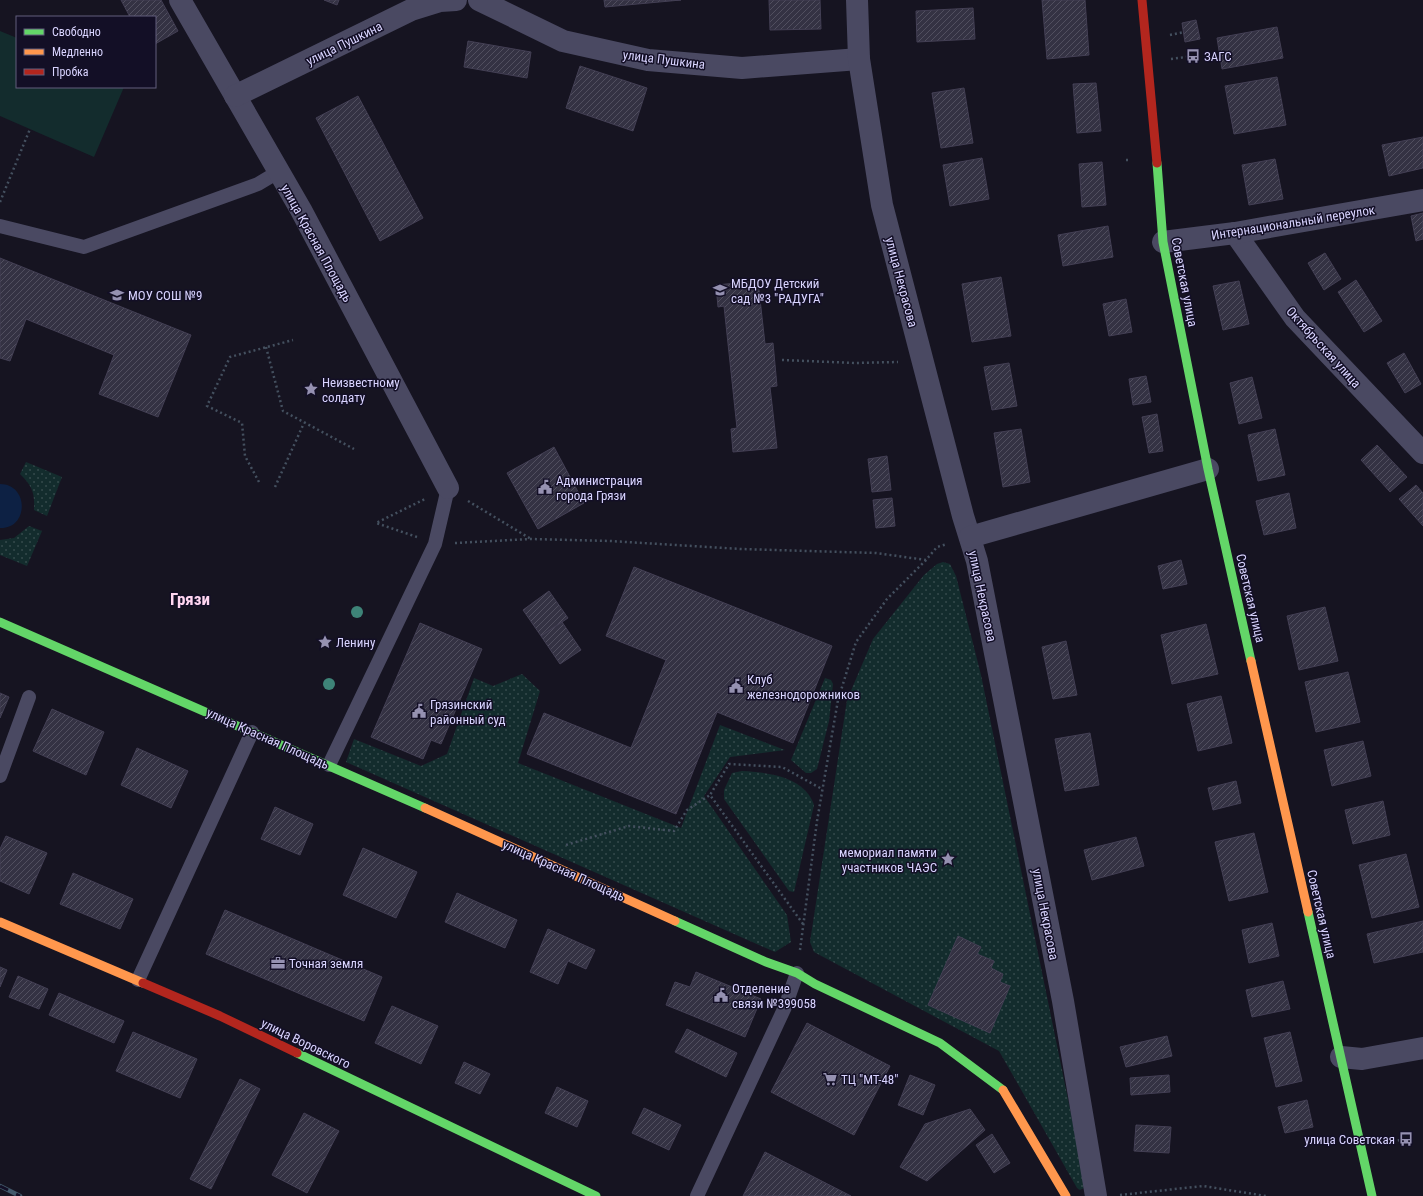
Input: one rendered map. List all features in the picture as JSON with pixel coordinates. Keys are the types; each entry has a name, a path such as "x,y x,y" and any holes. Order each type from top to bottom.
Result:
{"main road":[{"name":"Советская улица","path":"1142,0 1151,88 1163,242 1208,469 1372,1196"},
{"name":"улица Красная Площадь","path":"0,622 229,717 252,732 329,764 766,962 797,973 815,984 940,1043 1002,1089 1066,1196"},
{"name":"улица Воровского","path":"0,922 220,1016 596,1196"}],"street":[{"name":"улица Красная Площадь","path":"180,0 301,210 448,488"},
{"name":"улица Пушкина","path":"235,96 411,10 440,1 456,0"},
{"name":"улица Пушкина","path":"479,0 563,42 648,60 742,68 859,59"},
{"name":"улица Некрасова","path":"857,0 859,59 882,205 978,569 1063,1001 1105,1196"},
{"name":"Интернациональный переулок","path":"1163,242 1235,233 1423,200"},
{"name":"Октябрьская улица","path":"1235,233 1295,318 1423,453"},
{"path":"967,529 1208,469"},
{"path":"1341,1057 1362,1059 1423,1048"}],"lane":[{"path":"0,226 84,247 258,184 278,172"},
{"path":"329,764 435,544 448,488"},
{"path":"0,776 29,697"},
{"path":"138,980 252,732"},
{"path":"697,1196 785,1007 797,973"}],"path":[{"path":"1168,35 1184,32"},
{"path":"1170,59 1193,56"},
{"path":"0,202 30,129"},
{"path":"1126,160 1131,160"},
{"path":"259,482 245,456 242,424 207,406 230,357 293,340"},
{"path":"266,347 283,411 354,449"},
{"path":"782,360 855,363 923,362"},
{"path":"275,488 304,423"},
{"path":"531,539 448,488 376,523 435,544 531,539 610,541 741,549 876,553 926,560"},
{"path":"797,973 822,789 838,700 856,642 887,600 937,547 967,529"},
{"path":"531,855 629,826 674,831 687,810 710,795 729,764 782,767 822,789"},
{"path":"710,795 803,924"},
{"path":"1379,1144 1406,1139"},
{"path":"1105,1196 1203,1186 1266,1196"}],"green space":[{"path":"0,31 16,38 16,88 124,88 94,157 0,116"},
{"path":"26,462 62,477 47,516 34,510 32,490 20,474"},
{"path":"29,526 42,531 27,566 0,555 0,540 14,538"},
{"path":"943,562 950,564 956,576 981,675 1085,1182 1084,1188 1080,1190 1077,1188 999,1051 814,952 810,942 847,700 873,639 924,575 937,564"},
{"path":"522,674 540,691 518,763 681,828 720,725 785,750 730,757 704,796 787,915 791,942 775,952 346,762 354,739 421,766 447,754 474,678 493,686"},
{"path":"825,678 831,680 833,684 829,721 817,769 811,773 806,773 791,760"},
{"path":"742,771 774,775 794,782 803,788 814,805 794,892 789,891 724,799 724,790 732,773"}],"water":[{"path":"0,484 10,486 16,491 22,506 20,515 16,522 10,526 0,528"}],"building":[{"path":"121,0 161,0 178,31 156,43 156,16 129,16"},
{"path":"324,0 339,0 337,5"},
{"path":"604,0 681,0 605,7"},
{"path":"769,0 820,0 821,29 770,30"},
{"path":"1042,0 1085,0 1089,55 1047,59"},
{"path":"973,8 975,39 917,42 916,11"},
{"path":"1196,20 1200,39 1185,42 1182,23"},
{"path":"1277,27 1283,58 1222,69 1217,38"},
{"path":"468,41 531,52 527,78 464,67"},
{"path":"580,66 647,88 633,131 566,108"},
{"path":"1277,77 1286,125 1234,134 1225,86"},
{"path":"1096,83 1101,131 1077,133 1073,84"},
{"path":"964,88 973,143 941,148 932,93"},
{"path":"358,96 423,218 380,241 316,118"},
{"path":"1423,137 1423,168 1389,176 1382,145"},
{"path":"982,158 989,199 950,206 943,165"},
{"path":"1275,159 1283,199 1249,205 1242,165"},
{"path":"1102,162 1106,205 1082,207 1079,164"},
{"path":"1423,213 1423,239 1416,241 1411,216"},
{"path":"1108,226 1113,257 1063,266 1058,235"},
{"path":"1325,253 1341,279 1324,290 1308,263"},
{"path":"0,258 191,335 158,417 99,394 114,355 26,319 10,361 0,358"},
{"path":"1001,277 1011,336 972,342 962,284"},
{"path":"1356,280 1382,321 1364,332 1338,292"},
{"path":"758,281 765,344 773,343 777,386 770,387 777,448 733,452 731,429 737,428 724,306 718,307 716,285"},
{"path":"1239,281 1249,324 1223,330 1213,286"},
{"path":"1126,299 1132,332 1109,336 1103,304"},
{"path":"1404,353 1421,384 1405,393 1387,363"},
{"path":"1009,363 1017,406 992,410 984,367"},
{"path":"1146,376 1151,402 1133,405 1129,379"},
{"path":"1252,377 1262,418 1239,424 1230,383"},
{"path":"1157,414 1163,451 1149,453 1142,417"},
{"path":"1021,429 1030,482 1003,487 994,433"},
{"path":"1275,429 1285,475 1258,481 1248,435"},
{"path":"1377,445 1407,477 1390,492 1361,460"},
{"name":"Администрация города Грязи","path":"554,447 584,503 538,529 507,473"},
{"path":"887,456 891,490 872,492 868,459"},
{"path":"1416,485 1423,493 1423,526 1399,499"},
{"path":"1289,493 1296,528 1264,535 1256,501"},
{"path":"892,498 895,526 876,528 873,500"},
{"path":"1181,560 1187,584 1163,589 1158,566"},
{"name":"Клуб железнодорожников","path":"634,567 832,646 793,743 717,712 676,814 527,754 544,713 631,748 666,660 606,636"},
{"path":"549,591 568,618 541,636 523,610"},
{"path":"1325,607 1338,661 1299,670 1287,616"},
{"path":"562,622 581,650 560,664 541,636"},
{"name":"Грязинский районный суд","path":"420,623 482,649 441,744 431,740 423,759 371,737"},
{"path":"1206,624 1218,674 1172,684 1161,635"},
{"path":"1066,641 1077,695 1053,699 1042,647"},
{"path":"1348,672 1360,722 1316,732 1305,682"},
{"path":"0,693 9,697 0,718"},
{"path":"1221,696 1232,743 1198,751 1187,704"},
{"path":"52,709 104,732 86,775 33,751"},
{"path":"1090,733 1099,785 1065,791 1055,739"},
{"path":"1363,741 1371,776 1332,786 1324,750"},
{"path":"137,748 188,771 171,808 121,785"},
{"path":"1236,781 1241,803 1213,810 1208,788"},
{"path":"1383,801 1390,835 1353,844 1345,810"},
{"path":"275,807 313,824 300,855 261,839"},
{"path":"1254,833 1268,892 1229,901 1215,842"},
{"path":"6,836 47,853 29,894 0,881 0,849"},
{"path":"1136,837 1144,866 1092,880 1084,850"},
{"path":"363,848 417,872 396,918 343,895"},
{"path":"1406,854 1419,907 1372,918 1359,865"},
{"path":"73,873 133,899 120,929 60,904"},
{"path":"457,893 517,920 505,948 445,922"},
{"path":"225,910 382,977 364,1021 206,954"},
{"path":"1423,921 1423,952 1374,963 1367,934"},
{"path":"1272,923 1279,956 1249,963 1242,930"},
{"path":"548,929 595,950 586,969 568,961 558,984 530,972"},
{"path":"958,936 981,947 977,954 994,961 991,968 1003,974 1000,982 1010,986 990,1033 928,1005"},
{"path":"0,967 7,970 0,987"},
{"path":"696,972 761,999 745,1037 666,1005 675,982 690,987"},
{"path":"18,976 48,989 39,1009 9,997"},
{"path":"1283,981 1290,1009 1252,1017 1246,990"},
{"path":"59,993 124,1021 114,1043 49,1015"},
{"path":"392,1006 438,1026 421,1064 375,1043"},
{"name":"ТЦ \"МТ-48\"","path":"807,1023 890,1066 854,1135 771,1092"},
{"path":"687,1029 737,1053 726,1077 675,1052"},
{"path":"133,1032 197,1059 180,1098 116,1071"},
{"path":"1290,1032 1302,1081 1276,1087 1264,1038"},
{"path":"1167,1036 1172,1056 1126,1067 1120,1047"},
{"path":"464,1062 490,1074 480,1094 455,1083"},
{"path":"910,1075 935,1085 923,1115 898,1105"},
{"path":"1169,1075 1170,1092 1131,1095 1130,1078"},
{"path":"240,1079 260,1089 211,1189 190,1179"},
{"path":"557,1087 588,1101 577,1127 545,1113"},
{"path":"1307,1100 1313,1127 1285,1133 1278,1107"},
{"path":"644,1108 681,1125 669,1150 632,1133"},
{"path":"970,1109 985,1130 927,1181 900,1167 925,1124"},
{"path":"304,1113 339,1131 307,1193 272,1175"},
{"path":"1136,1125 1171,1127 1169,1153 1134,1151"},
{"path":"992,1134 1010,1163 994,1173 976,1145"},
{"path":"765,1152 851,1196 743,1196"}],"railway":[{"path":"0,1186 20,1196"}],"traffic: fast":[{"path":"1157,163 1163,242 1208,469 1251,661"},
{"path":"0,622 425,808"},
{"path":"1308,912 1372,1196"},
{"path":"675,921 766,962 797,973 815,984 940,1043 1003,1090"},
{"path":"297,1053 596,1196"}],"traffic: slow":[{"path":"1251,661 1308,912"},
{"path":"425,808 675,921"},
{"path":"0,922 143,983"},
{"path":"1003,1090 1066,1196"}],"traffic: jam":[{"path":"1142,0 1157,163"},
{"path":"143,983 220,1016 297,1053"}],"place":[{"name":"ЗАГС","path":"1193,56"},
{"name":"МБДОУ Детский сад №3 \"РАДУГА\"","path":"720,290"},
{"name":"МОУ СОШ №9","path":"117,295"},
{"name":"Неизвестному солдату","path":"311,389"},
{"name":"Администрация города Грязи","path":"545,487"},
{"name":"Ленину","path":"325,642"},
{"name":"Клуб железнодорожников","path":"736,686"},
{"name":"Грязинский районный суд","path":"419,711"},
{"name":"мемориал памяти участников ЧАЭС","path":"948,859"},
{"name":"Точная земля","path":"278,963"},
{"name":"Отделение связи №399058","path":"721,995"},
{"name":"ТЦ \"МТ-48\"","path":"830,1079"},
{"name":"улица Советская","path":"1406,1139"}],"district":[{"name":"Грязи","path":"190,599"}]}
